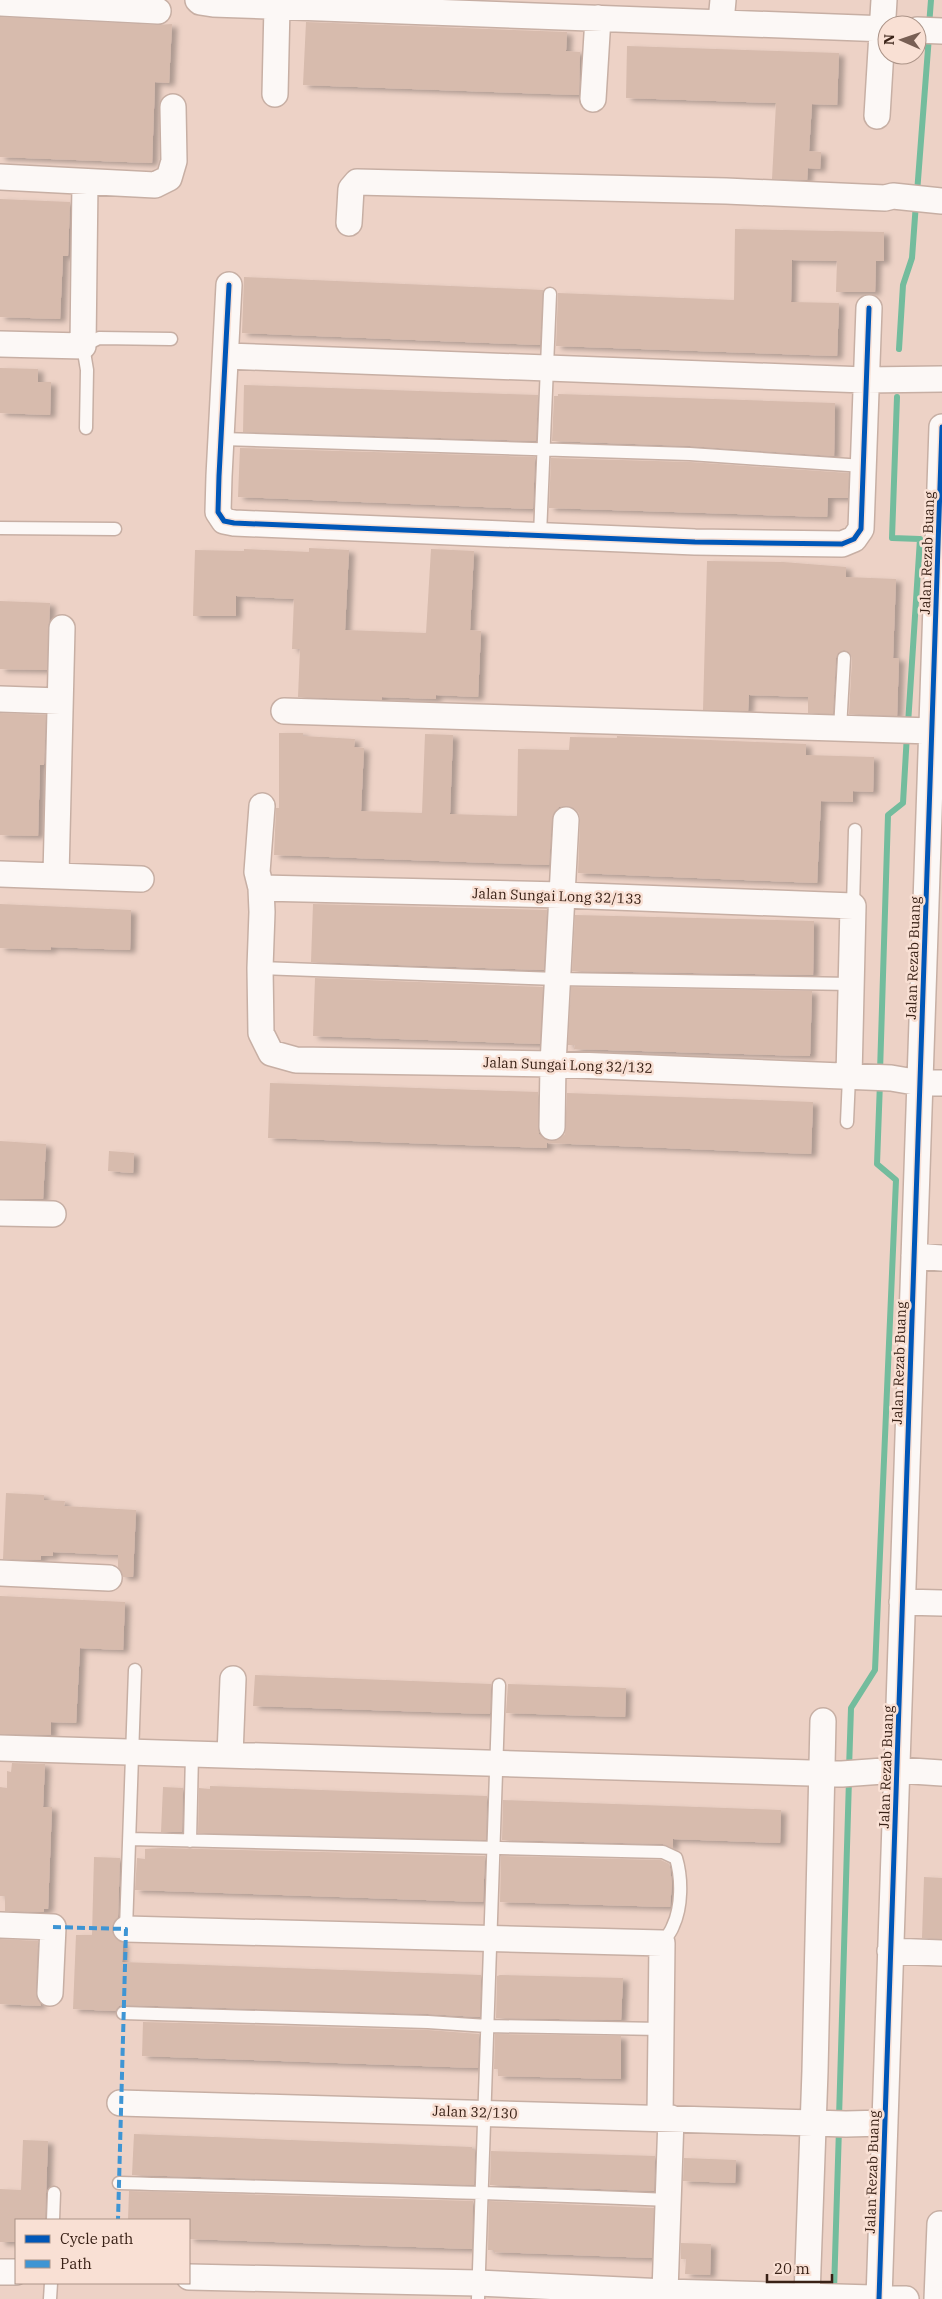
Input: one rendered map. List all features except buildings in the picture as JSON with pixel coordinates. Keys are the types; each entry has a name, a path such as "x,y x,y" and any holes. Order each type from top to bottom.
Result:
{"street":[{"path":"198,0 213,4 277,6 338,4 464,7 598,18 722,11 877,28"},
{"path":"884,0 885,15"},
{"path":"0,3 158,11"},
{"path":"275,94 277,6"},
{"path":"593,99 598,18"},
{"path":"877,116 882,65"},
{"path":"0,177 155,185 169,178 174,161 173,106"},
{"path":"0,344 83,346 85,182"},
{"path":"348,223 351,189 358,182 726,191 926,199"},
{"path":"230,285 218,512 224,521 234,523 695,542 842,544 854,540 861,529 869,308"},
{"path":"226,356 866,380 942,379"},
{"name":"Jalan Rezab Buang","path":"879,2298 914,1256 931,1083 908,731 940,562 942,427"},
{"path":"56,876 62,628"},
{"path":"0,699 60,701"},
{"path":"284,711 908,731"},
{"path":"260,968 262,912 258,872 262,806"},
{"path":"552,1127 553,1064 566,820"},
{"path":"0,874 141,879"},
{"name":"Jalan Sungai Long 32/133","path":"261,888 562,895 853,906"},
{"path":"853,906 852,984 858,1077"},
{"name":"Jalan Sungai Long 32/132","path":"260,968 261,1033 271,1053 296,1060 553,1064 891,1078 931,1083"},
{"path":"0,1213 53,1214"},
{"path":"914,1256 942,1258"},
{"path":"0,1573 109,1578"},
{"path":"902,1602 942,1603"},
{"path":"230,1755 233,1679"},
{"path":"821,2297 830,2123 843,1773 823,1722"},
{"path":"0,1748 843,1773 897,1770 942,1773"},
{"path":"0,1925 53,1928 50,1993"},
{"path":"126,1929 662,1943 661,2029 668,2200 665,2292"},
{"path":"890,1951 942,1953"},
{"name":"Jalan 32/130","path":"120,2103 885,2123"},
{"path":"937,2299 940,2224"},
{"path":"0,2272 15,2272"},
{"path":"190,2278 213,2289 665,2292 906,2299"}],"lane":[{"path":"540,535 550,294"},
{"path":"86,428 87,370 83,346 99,338 171,339"},
{"path":"222,438 690,454 863,466"},
{"path":"0,528 115,529"},
{"path":"840,729 844,658"},
{"path":"853,906 855,830"},
{"path":"260,968 557,980 852,984"},
{"path":"847,1122 858,1077"},
{"path":"126,1929 136,1670"},
{"path":"478,2291 499,1685"},
{"path":"190,1840 192,1754"},
{"path":"130,1839 663,1852 676,1858 680,1870 678,1911 673,1926 662,1943"},
{"path":"123,2013 428,2022 487,2026 661,2029"},
{"path":"119,2183 337,2190 482,2191 668,2200"},
{"path":"53,2219 54,2193"},
{"path":"50,2299 51,2284"}],"waterway":[{"path":"929,26 931,0"},
{"path":"917,193 929,36"},
{"path":"899,349 903,285 912,258 916,203"},
{"path":"897,397 892,538 920,539 908,724"},
{"path":"880,1072 888,815 903,803 907,734"},
{"path":"849,1769 851,1708 875,1670 896,1180 877,1164 880,1082"},
{"path":"839,2118 849,1779"},
{"path":"834,2291 839,2128"}],"marked path":[{"path":"53,1927 126,1929 118,2219"}],"cycle path":[{"path":"229,285 218,512 224,521 234,523 695,542 842,544 854,539 861,529 869,308"},
{"path":"879,2299 942,427"}]}
